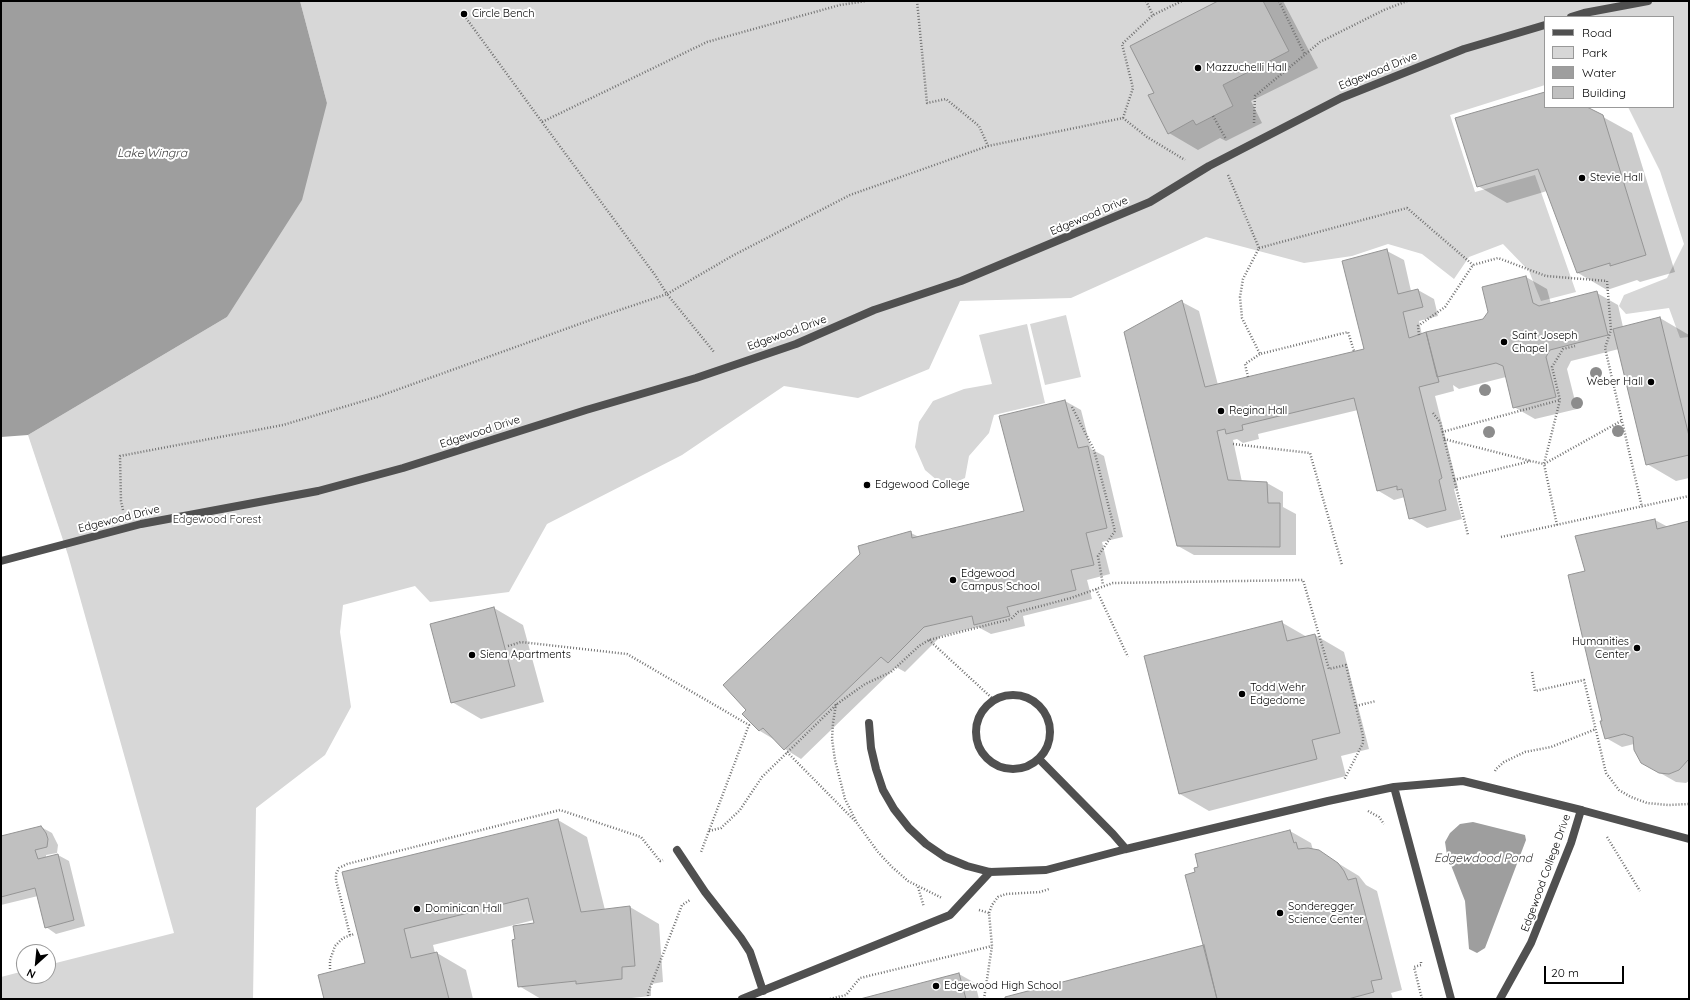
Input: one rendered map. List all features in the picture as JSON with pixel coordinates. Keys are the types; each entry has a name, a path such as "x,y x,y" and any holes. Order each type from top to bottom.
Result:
{"street":[{"path":"1574,16 1648,1"},
{"name":"Edgewood Drive","path":"1,561 148,522 318,491 403,468 586,410 696,378 796,344 874,310 961,281 1150,202 1222,159 1341,98 1464,49 1544,25"},
{"path":"1005,695 1017,695 1033,701 1046,714 1050,726 1050,737 1046,749 1039,759 1029,766 1017,769 1003,769 992,763 982,754 977,743 975,730 978,718 984,707 994,700 1005,695"},
{"path":"870,724 871,748 876,769 884,790 894,809 909,828 926,844 945,857 967,866 990,872 1046,870 1126,849 1345,797 1394,787 1463,781 1581,810"},
{"path":"1039,759 1126,849"},
{"path":"1394,787 1451,999"},
{"name":"Edgewood College Drive","path":"1500,999 1531,943 1571,843 1581,810 1689,839"},
{"path":"677,850 705,892 750,952 763,991"},
{"path":"742,999 950,915 990,872"}],"path":[{"path":"542,122 707,42 840,5 866,1"},
{"path":"916,1 927,103 946,99 979,126 988,146"},
{"path":"1146,1 1153,14"},
{"path":"1123,118 1133,88 1122,44 1153,14 1182,1"},
{"path":"1279,1 1305,55"},
{"path":"1252,144 1255,96 1320,42 1384,10 1401,2 1407,1"},
{"path":"466,18 655,275 667,294 726,367"},
{"path":"1213,116 1234,153"},
{"path":"126,528 121,500 120,456 283,425 377,398 667,294 732,256 850,195 988,146 1123,118"},
{"path":"1123,118 1147,137 1202,170"},
{"path":"1222,159 1259,248"},
{"path":"1260,354 1242,318 1240,297 1243,279 1259,248 1407,208 1473,266"},
{"path":"1418,335 1418,326 1445,307 1473,266 1498,258 1546,276 1607,280 1611,330 1604,348 1642,506"},
{"path":"1248,377 1245,364 1260,354 1348,332 1354,352"},
{"path":"1557,525 1544,464 1560,400 1552,367 1563,349 1575,346"},
{"path":"1442,432 1560,400"},
{"path":"1072,407 1094,450 1116,532 1098,556 1103,586"},
{"path":"1433,413 1440,422 1468,535"},
{"path":"1444,439 1544,464 1622,420"},
{"path":"1233,444 1310,453 1342,565"},
{"path":"1454,480 1531,461"},
{"path":"1501,537 1689,496"},
{"path":"709,831 721,828 740,810 762,777 837,704 865,684 891,672 919,646 929,640 1011,619 1018,612 1071,598 1113,583 1303,580 1329,669 1346,665 1363,736 1363,743 1342,783 1349,811 1368,811 1379,817 1386,826"},
{"path":"1096,588 1128,657"},
{"path":"929,640 994,700"},
{"path":"508,646 522,642 627,654 749,725 702,852"},
{"path":"1532,672 1535,691 1584,680 1606,773 1619,790 1631,797 1647,803 1668,805 1689,804"},
{"path":"1356,706 1376,702"},
{"path":"837,704 832,723 832,738 835,760 846,800 857,823"},
{"path":"1490,787 1496,769 1517,755 1551,747 1596,729"},
{"path":"787,752 857,823 878,852 908,881 946,900 989,913"},
{"path":"350,935 336,880 336,874 339,868 347,864 560,810 641,837 660,861 693,840 705,858"},
{"path":"1607,836 1640,891"},
{"path":"984,999 992,946 989,913 998,897 1006,894 1040,892 1056,888"},
{"path":"648,999 648,993 682,905 705,892"},
{"path":"330,969 330,960 335,946 343,938 354,934"},
{"path":"830,999 846,994 860,978 992,946"},
{"path":"1419,957 1421,964 1414,967 1422,999"}],"green space":[{"name":"Edgewood Forest","path":"300,1 1689,1 1689,337 1680,338 1669,308 1626,314 1619,306 1624,295 1667,278 1684,244 1660,171 1628,108 1674,108 1674,16 1544,16 1544,85 1450,115 1475,192 1535,175 1576,292 1541,301 1529,271 1503,244 1469,257 1454,279 1422,254 1388,244 1352,256 1304,263 1206,237 1071,298 960,301 929,369 858,398 784,386 682,455 547,524 509,592 430,602 415,586 343,605 340,632 351,707 325,755 256,808 253,999 1,999 1,977 16,973 16,984 56,984 56,963 174,933 68,555 28,435 227,317 327,103"},
{"path":"1066,315 1081,377 1045,385 1030,324"},
{"path":"1027,324 1045,403 994,415 989,433 969,456 965,478 945,487 925,470 915,447 919,422 933,401 964,389 992,384 979,335"}],"water":[{"name":"Lake Wingra","path":"1,1 300,1 327,103 302,200 227,317 28,435 1,437"},
{"name":"Edgewdood Pond","path":"1473,822 1525,835 1526,840 1485,948 1477,953 1469,949 1465,901 1447,855 1445,842 1450,833 1460,824"}],"building":[{"name":"Mazzuchelli Hall","path":"1218,1 1263,1 1289,51 1223,85 1233,106 1196,125 1193,120 1168,134 1148,95 1154,93 1130,46"},
{"name":"Stevie Hall","path":"1544,92 1544,108 1589,108 1603,115 1646,255 1610,266 1610,263 1577,273 1538,169 1477,187 1455,118"},
{"name":"Regina Hall","path":"1387,249 1398,294 1418,289 1423,307 1403,312 1409,338 1426,332 1439,382 1419,387 1442,478 1439,480 1446,510 1409,519 1402,489 1397,490 1397,486 1377,491 1354,398 1242,425 1243,430 1226,434 1225,429 1217,431 1228,480 1267,482 1268,503 1280,503 1280,547 1177,546 1124,332 1182,300 1205,387 1364,349 1342,261"},
{"name":"Saint Joseph Chapel","path":"1526,276 1533,303 1539,306 1597,291 1608,335 1550,350 1546,357 1556,397 1513,408 1503,366 1496,363 1437,377 1426,332 1483,319 1488,312 1482,287"},
{"name":"Weber Hall","path":"1660,317 1689,436 1689,455 1646,465 1613,329"},
{"name":"Edgewood Campus School","path":"1065,400 1078,448 1088,446 1107,528 1086,533 1094,565 1071,570 1076,590 1007,607 1010,616 974,625 972,616 924,627 888,663 881,657 784,750 763,728 759,731 742,714 746,710 723,685 860,554 858,546 911,531 912,538 1024,511 999,416"},
{"name":"Humanities Center","path":"1655,519 1657,529 1689,521 1689,759 1679,770 1669,774 1659,773 1641,763 1634,750 1633,737 1624,734 1605,739 1568,575 1585,571 1575,536"},
{"name":"Siena Apartments","path":"494,607 515,686 451,703 430,624"},
{"name":"Todd Wehr Edgedome","path":"1282,621 1287,641 1315,634 1340,733 1312,740 1317,759 1179,794 1144,656"},
{"name":"Dominican Hall","path":"558,819 581,912 630,906 635,966 622,967 622,979 576,984 576,981 518,987 512,940 515,939 513,926 534,923 528,898 404,929 411,958 437,952 449,999 324,999 318,975 365,963 342,872"},
{"path":"41,826 48,839 47,847 35,850 38,859 58,854 74,920 45,928 35,888 1,897 1,836"},
{"name":"Sonderegger Science Center","path":"1290,830 1294,843 1296,842 1298,849 1308,848 1319,850 1338,863 1348,880 1356,878 1382,979 1371,981 1374,992 1348,999 1217,999 1185,875 1195,872 1194,868 1198,867 1195,854"},
{"path":"1204,945 1217,999 1005,999 1005,997"},
{"name":"Edgewood High School","path":"959,973 966,999 860,999"}],"place":[{"name":"Circle Bench","path":"464,14"},
{"name":"Mazzuchelli Hall","path":"1198,68"},
{"name":"Stevie Hall","path":"1582,178"},
{"name":"Saint Joseph Chapel","path":"1504,342"},
{"name":"Weber Hall","path":"1651,382"},
{"name":"Regina Hall","path":"1221,411"},
{"name":"Edgewood College","path":"867,485"},
{"name":"Edgewood Campus School","path":"953,580"},
{"name":"Humanities Center","path":"1637,648"},
{"name":"Siena Apartments","path":"472,655"},
{"name":"Todd Wehr Edgedome","path":"1242,694"},
{"name":"Dominican Hall","path":"417,909"},
{"name":"Sonderegger Science Center","path":"1280,913"},
{"name":"Edgewood High School","path":"936,986"}]}
